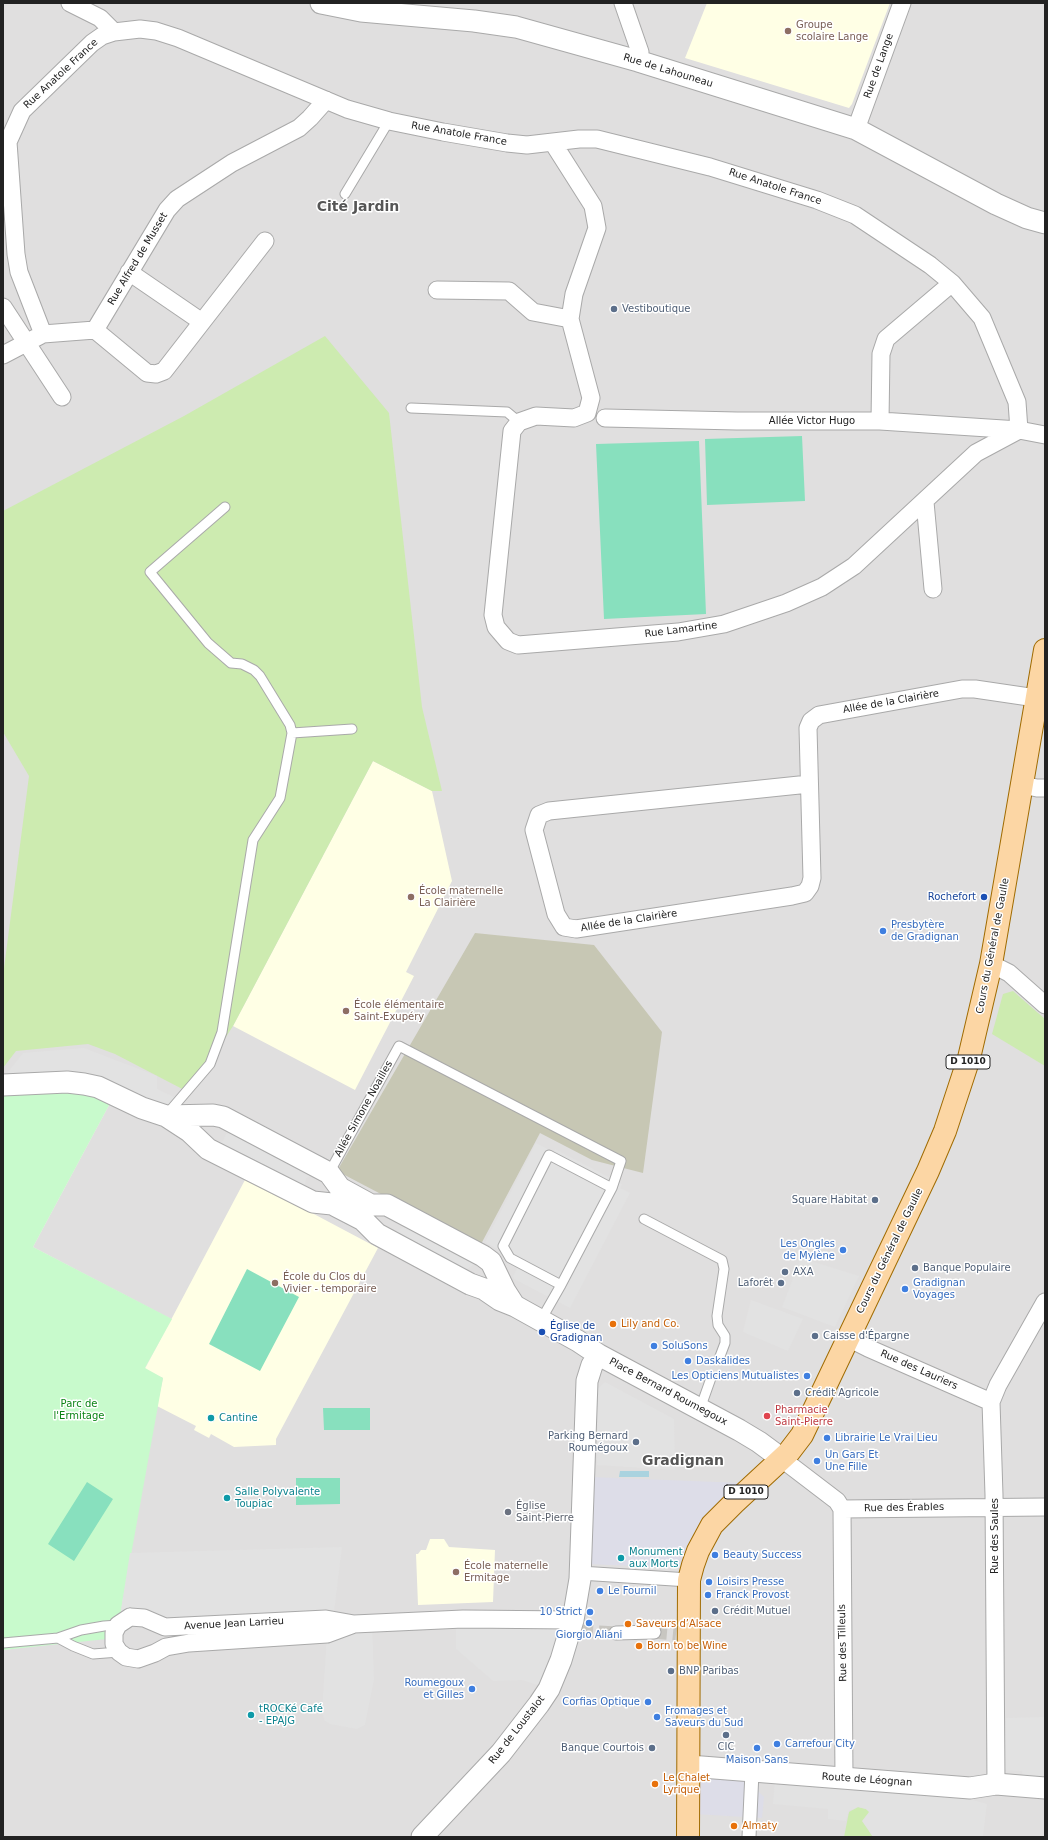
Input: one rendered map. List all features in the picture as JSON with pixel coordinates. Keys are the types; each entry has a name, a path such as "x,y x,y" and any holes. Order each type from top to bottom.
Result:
{"main road":[{"name":"Cours du Général de Gaulle","path":"688,1837 689,1766 682,1634 690,1580 698,1551 712,1525 782,1459 802,1435 928,1171 944,1131 969,1058 991,964 1045,650"}],"street":[{"path":"70,3 100,18 114,32"},
{"name":"Rue de Lahouneau","path":"321,3 361,11 474,21 516,27 638,61 856,129 996,204 1027,218 1045,223"},
{"path":"623,3 640,52 638,61"},
{"name":"Rue de Lange","path":"856,129 902,3"},
{"name":"Rue Anatole France","path":"44,334 19,272 5,142 22,111 92,43 102,36 114,32 140,29 156,31 178,38 346,109 389,121 443,132 527,145 579,139 597,139 710,167 817,200 855,215 930,265 952,283 982,318 1017,402 1019,430"},
{"name":"Rue Alfred de Musset","path":"95,330 167,210 177,199 232,163 299,128 326,100"},
{"path":"519,422 536,416 574,418 588,413 591,398 570,319 574,294 597,228 593,206 553,143"},
{"name":"Rue de Lahouneau","path":"996,204 1010,204 1045,214"},
{"name":"Rue de Lahouneau","path":"996,204 1022,225 1045,232"},
{"path":"3,355 44,334 95,330 147,373 156,374 164,371 265,241"},
{"path":"129,272 202,322"},
{"path":"880,422 881,354 886,339 952,283"},
{"path":"438,290 509,291 533,312 570,319"},
{"path":"3,308 62,397"},
{"name":"Allée Victor Hugo","path":"605,418 880,422 1019,430"},
{"name":"Rue Lamartine","path":"519,422 512,431 493,615 496,627 508,641 518,645 678,632 724,624 753,615 822,587 854,566 925,502 976,453 1019,430"},
{"path":"1019,430 1045,434"},
{"path":"925,502 933,589"},
{"name":"Allée de la Clairière","path":"809,784 549,811 538,815 534,830 556,914 564,927 576,929 805,893 810,886 812,878 808,728 811,721 819,715 962,689 975,689 1036,698"},
{"path":"1022,785 1045,788"},
{"path":"991,964 1009,973 1045,1005"},
{"path":"3,1085 67,1082 84,1084 98,1087 142,1108 166,1116 194,1135 208,1149 313,1202 332,1204 363,1220 377,1234 470,1284 491,1282 504,1291 515,1306 599,1355"},
{"path":"194,1135 195,1126 201,1115"},
{"path":"166,1116 213,1115 223,1117 329,1173 340,1188 371,1205 387,1205 483,1256 491,1262 491,1282"},
{"name":"Rue des Saules","path":"996,1784 994,1507 991,1402 998,1385 1045,1302"},
{"name":"Rue des Lauriers","path":"849,1335 856,1342 868,1348 991,1402"},
{"name":"Place Bernard Roumegoux","path":"580,1576 586,1381 592,1365 599,1355 759,1442 782,1459"},
{"path":"782,1459 837,1501 842,1509"},
{"name":"Rue des Érables","path":"842,1509 1045,1507"},
{"name":"Rue des Tilleuls","path":"842,1509 844,1778"},
{"path":"580,1576 690,1580"},
{"name":"Rue de Loustalot","path":"422,1837 501,1753 539,1704 558,1669 574,1627 580,1576"},
{"name":"Avenue Jean Larrieu","path":"118,1625 130,1617 138,1616 165,1627 326,1619 354,1624 463,1619 574,1627"},
{"name":"Avenue Jean Larrieu","path":"119,1652 126,1657 138,1659 155,1653 166,1646 189,1643 327,1634 354,1624"},
{"path":"118,1625 113,1639 119,1652"},
{"path":"616,1633 654,1632"},
{"name":"Route de Léognan","path":"689,1766 970,1788 996,1784 1045,1788"},
{"path":"749,1837 752,1772"}],"lane":[{"path":"345,194 389,121"},
{"path":"411,408 507,412 519,422"},
{"path":"166,1116 210,1064 222,1032 254,840 280,798 292,733 290,725 260,676 254,670 242,664 230,662 208,643 150,572 225,508"},
{"path":"292,733 352,729"},
{"name":"Allée Simone Noailles","path":"329,1173 399,1046 621,1161 612,1188"},
{"path":"541,1320 561,1285 612,1188 549,1155 503,1246 510,1258 561,1285"},
{"path":"644,1219 722,1260 724,1269 717,1316 718,1325 725,1336 725,1343 719,1358"},
{"path":"700,1409 711,1378"},
{"name":"Avenue Jean Larrieu","path":"3,1644 58,1638 89,1629 118,1625"},
{"name":"Avenue Jean Larrieu","path":"58,1638 93,1654 119,1652"}],"shaded area":[{"path":"3,3 1045,3 1045,1837 3,1837 3,1650 116,1637 171,1319 33,1247 115,1094 3,1085"},
{"name":"Groupe scolaire Lange","path":"707,3 890,3 852,104 849,108 685,58"},
{"path":"373,761 432,791 452,881 406,972 414,976 355,1090 233,1026"},
{"path":"475,933 594,945 662,1032 643,1173 592,1160 540,1133 480,1246 337,1171"},
{"path":"84,1048 157,1076 157,1089 174,1097 173,1108 84,1084 3,1078 23,1053"},
{"path":"237,1130 318,1173 306,1178 305,1185 294,1189 210,1145 223,1141 226,1134"},
{"path":"536,1143 553,1152 555,1149 622,1184 620,1188 630,1193 570,1308 514,1279 513,1276 517,1269 516,1267 508,1263 499,1250 485,1242"},
{"name":"École du Clos du Vivier - temporaire","path":"246,1178 378,1248 276,1439 276,1445 234,1447 211,1434 209,1438 194,1430 196,1426 157,1406 163,1378 145,1369"},
{"path":"413,1223 482,1259 461,1273 390,1234"},
{"path":"801,1258 859,1276 835,1327 782,1307"},
{"path":"751,1300 803,1319 788,1351 743,1332"},
{"name":"Parking Bernard Roumégoux","path":"605,1382 674,1419 675,1470 597,1465 598,1388"},
{"path":"590,1477 743,1483 686,1568 587,1564"},
{"name":"École maternelle Ermitage","path":"430,1539 444,1539 449,1547 495,1550 493,1602 418,1605 416,1554 418,1554 421,1550 426,1550"},
{"path":"342,1547 333,1620 122,1621 121,1610 130,1553"},
{"path":"456,1619 573,1620 549,1689 522,1680 493,1681 456,1649"},
{"path":"372,1623 374,1680 365,1725 357,1729 330,1724 325,1721 322,1713 327,1634"},
{"path":"1045,1717 1045,1788 1023,1787 1022,1771 1004,1770 1006,1718"},
{"path":"699,1776 758,1778 759,1792 764,1797 762,1818 694,1814"},
{"path":"775,1779 944,1792 987,1804 983,1837 873,1837 862,1821 869,1812 866,1809 858,1807 849,1811 846,1821 828,1819 828,1809 773,1804"}],"green space":[{"path":"325,336 389,413 422,707 442,791 432,791 373,761 233,1026 190,1093 115,1054 88,1044 16,1051 3,1068 3,976 29,776 3,732 3,511 184,416"},
{"path":"802,436 805,501 707,505 705,439"},
{"path":"699,441 706,614 604,619 596,444"},
{"path":"1013,991 1045,1019 1045,1066 992,1034 1003,994"},
{"name":"Parc de l'Ermitage","path":"3,1085 115,1094 33,1247 172,1319 145,1368 163,1378 116,1638 3,1650"},
{"path":"247,1269 299,1297 260,1371 209,1344"},
{"path":"323,1408 370,1408 370,1430 324,1430"},
{"path":"296,1478 340,1478 340,1504 296,1505"},
{"path":"87,1482 113,1499 74,1561 48,1544"},
{"path":"858,1807 866,1809 870,1812 869,1831 873,1837 844,1837 849,1812"}],"water":[{"path":"620,1471 649,1471 649,1477 619,1477"}],"tunnel":[{"path":"580,1631 616,1633"},
{"path":"654,1632 676,1634"}],"place":[{"name":"Groupe scolaire Lange","path":"788,31"},
{"name":"Vestiboutique","path":"614,309"},
{"name":"École maternelle La Clairière","path":"411,897"},
{"name":"Rochefort","path":"984,897"},
{"name":"Presbytère de Gradignan","path":"883,931"},
{"name":"École élémentaire Saint-Exupéry","path":"346,1011"},
{"name":"Square Habitat","path":"875,1200"},
{"name":"Les Ongles de Mylène","path":"843,1250"},
{"name":"Banque Populaire","path":"915,1268"},
{"name":"AXA","path":"785,1272"},
{"name":"École du Clos du Vivier - temporaire","path":"275,1283"},
{"name":"Laforêt","path":"781,1283"},
{"name":"Gradignan Voyages","path":"905,1289"},
{"name":"Lily and Co.","path":"613,1324"},
{"name":"Église de Gradignan","path":"542,1332"},
{"name":"Caisse d'Épargne","path":"815,1336"},
{"name":"SoluSons","path":"654,1346"},
{"name":"Daskalides","path":"688,1361"},
{"name":"Les Opticiens Mutualistes","path":"807,1376"},
{"name":"Crédit Agricole","path":"797,1393"},
{"name":"Pharmacie Saint-Pierre","path":"767,1416"},
{"name":"Cantine","path":"211,1418"},
{"name":"Librairie Le Vrai Lieu","path":"827,1438"},
{"name":"Parking Bernard Roumégoux","path":"636,1442"},
{"name":"Un Gars Et Une Fille","path":"817,1461"},
{"name":"Salle Polyvalente Toupiac","path":"227,1498"},
{"name":"Église Saint-Pierre","path":"508,1512"},
{"name":"Beauty Success","path":"715,1555"},
{"name":"Monument aux Morts","path":"621,1558"},
{"name":"École maternelle Ermitage","path":"456,1572"},
{"name":"Loisirs Presse","path":"709,1582"},
{"name":"Le Fournil","path":"600,1591"},
{"name":"Franck Provost","path":"708,1595"},
{"name":"Crédit Mutuel","path":"715,1611"},
{"name":"10 Strict","path":"590,1612"},
{"name":"Giorgio Aliani","path":"589,1623"},
{"name":"Saveurs d’Alsace","path":"628,1624"},
{"name":"Born to be Wine","path":"639,1646"},
{"name":"BNP Paribas","path":"671,1671"},
{"name":"Roumegoux et Gilles","path":"472,1689"},
{"name":"Corfias Optique","path":"648,1702"},
{"name":"tROCKé Café - EPAJG","path":"251,1715"},
{"name":"Fromages et Saveurs du Sud","path":"657,1717"},
{"name":"CIC","path":"726,1735"},
{"name":"Carrefour City","path":"777,1744"},
{"name":"Banque Courtois","path":"652,1748"},
{"name":"Maison Sans","path":"757,1748"},
{"name":"Le Chalet Lyrique","path":"655,1784"},
{"name":"Almaty","path":"734,1826"}],"district":[{"name":"Cité Jardin","path":"358,207"},
{"name":"Gradignan","path":"683,1461"}]}
